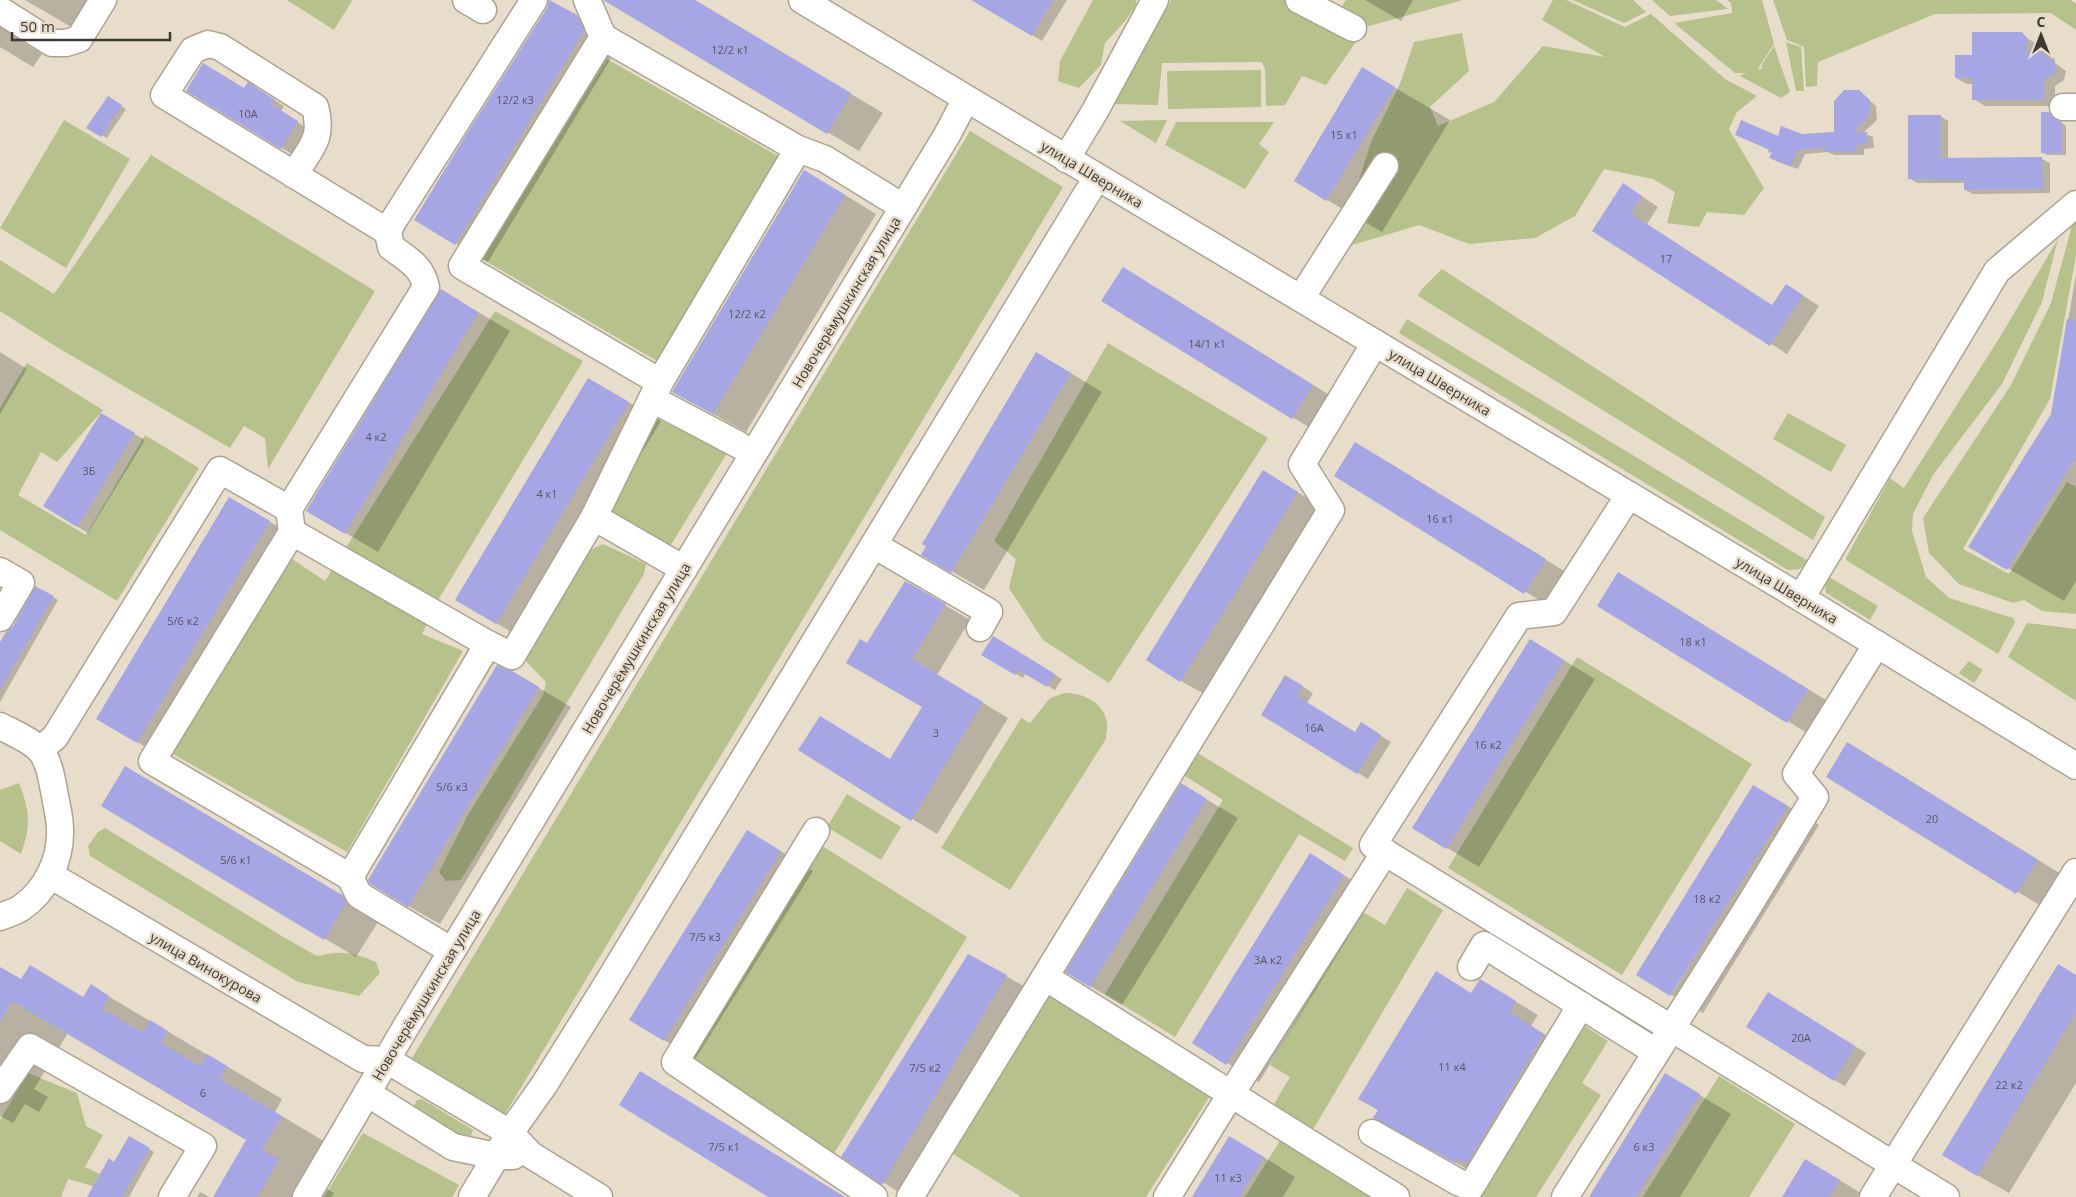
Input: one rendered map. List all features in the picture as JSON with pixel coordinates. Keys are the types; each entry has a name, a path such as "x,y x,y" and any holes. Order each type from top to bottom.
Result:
{"street":[{"path":"0,10 52,43 66,43 79,39 103,0"},
{"path":"452,951 359,895 350,878 152,761 426,287 423,275 415,266 390,247 388,232 534,0"},
{"path":"587,0 603,37 798,149 824,159 903,207"},
{"name":"улица Шверника","path":"802,0 1802,598 2076,766"},
{"path":"1066,158 1096,111 1155,0"},
{"path":"1300,0 1353,28"},
{"path":"423,275 462,266 603,37"},
{"path":"294,175 318,135 319,122 314,107 220,48 208,44 193,50 164,95 294,175 388,232"},
{"name":"Новочерёмушкинская улица","path":"306,1197 367,1093 375,1060 452,951 903,207 966,99"},
{"path":"40,750 55,737 220,470 291,521 488,644 512,656 594,517 656,391 798,149"},
{"path":"1301,298 1385,166"},
{"path":"472,1197 510,1133 538,1094 581,1026 1097,177"},
{"path":"1802,598 1997,271 2076,204"},
{"path":"462,266 739,445"},
{"path":"918,1194 1045,977 1331,510 1302,464 1375,343"},
{"path":"1629,495 1554,612 1519,616 1373,844 1946,1197"},
{"path":"594,517 684,569"},
{"path":"874,545 989,612 980,628"},
{"path":"0,571 21,583 0,618"},
{"path":"350,878 488,644"},
{"path":"1565,1197 1815,796 1796,774 1877,644"},
{"path":"0,726 30,742 40,750 51,775 60,828 59,847 50,875 38,892 20,909 0,917"},
{"path":"816,831 675,1062 874,1197"},
{"path":"1167,1197 1385,852"},
{"path":"1873,1197 2076,872"},
{"name":"улица Винокурова","path":"50,875 375,1060 510,1133 531,1155 599,1197"},
{"path":"1471,967 1484,946 1656,1052"},
{"path":"1045,977 1396,1197"},
{"path":"1351,1169 1374,1131 1458,1182 1471,1187 1581,1005"},
{"path":"0,1090 30,1047 203,1146 172,1197"},
{"path":"367,1093 453,1147 496,1156 531,1155"},
{"path":"1454,1165 1475,1181"}],"green space":[{"path":"287,0 351,0 352,1 334,30"},
{"path":"1093,0 1136,0 1136,5 1125,21 1105,43 1101,65 1079,88 1058,81 1060,61"},
{"path":"1171,0 1284,0 1358,39 1326,85 1302,76 1285,105 1266,106 1265,69 1262,62 1162,63 1158,105 1113,104"},
{"path":"1346,0 1463,0 1369,26 1342,6"},
{"path":"1553,0 1566,0 1625,27 1651,14 1725,79 1757,96 1737,112 1729,129 1764,188 1744,215 1707,212 1699,227 1667,223 1675,192 1653,179 1604,169 1575,216 1535,238 1469,244 1419,225 1349,246 1351,205 1371,142 1400,84 1414,42 1462,33 1469,71 1430,107 1438,126 1494,102 1543,46 1605,57 1542,20"},
{"path":"1573,0 1633,0 1646,12 1624,23"},
{"path":"1652,0 1716,0 1728,9 1670,16"},
{"path":"1727,0 1762,0 1774,44 1757,70 1763,68 1761,66 1774,46 1790,92 1781,98 1740,76 1745,73 1735,73 1674,23 1732,13 1731,3"},
{"path":"1773,0 2071,0 2076,4 2076,30 2051,13 1935,14 1818,62 1817,86 1806,87 1804,47 1787,40"},
{"path":"1786,42 1801,47 1804,91 1796,91"},
{"path":"607,59 778,156 657,361 482,259"},
{"path":"1261,70 1261,107 1168,109 1167,71"},
{"path":"64,120 130,159 66,268 0,228"},
{"path":"1167,120 1156,143 1120,121"},
{"path":"1176,122 1274,122 1259,144 1269,152 1245,189 1165,145"},
{"path":"970,131 1063,187 505,1114 412,1058"},
{"path":"151,155 375,291 268,469 265,438 244,426 230,448 55,346 0,311 0,260 54,294"},
{"path":"2076,211 2076,255 2050,399 1963,549 2009,574 2067,482 2076,487 2076,614 2042,611 2024,600 2013,603 1959,584 1929,553 1923,518 2011,385 2051,303"},
{"path":"2058,239 2042,302 2002,384 1933,475 1913,514 1912,531 1926,577 1949,598 2013,618 2015,622 1998,654 1846,560 1846,558 1890,478 1904,488 2000,337"},
{"path":"1442,269 1825,517 1813,540 1418,296 1421,290"},
{"path":"495,311 583,361 440,597 422,634 463,651 347,852 173,754 289,557 325,581"},
{"path":"1407,319 1808,561 1807,565 1799,569 1788,570 1399,333"},
{"path":"1108,343 1268,438 1109,683 1043,640 1009,588 1016,559 994,541"},
{"path":"27,363 103,410 57,462 41,452 18,495 86,535 145,435 199,468 117,601 0,530 0,408"},
{"path":"1788,413 1846,445 1831,472 1773,439"},
{"path":"656,418 727,453 666,553 602,515"},
{"path":"603,544 646,564 644,574 461,880 446,881 439,872 468,815 543,695 546,682 525,660 588,551"},
{"path":"1824,574 1878,606 1870,620 1826,593"},
{"path":"2027,623 2076,629 2076,701 2008,657"},
{"path":"1577,657 1752,764 1622,975 1448,868"},
{"path":"1969,661 1983,670 1974,683 1959,673"},
{"path":"1065,693 1072,693 1092,700 1102,709 1107,723 1106,739 1010,890 941,848 1021,718 1030,723 1050,698"},
{"path":"1196,752 1353,848 1345,861 1299,834 1175,1037 1105,994 1223,800 1182,774"},
{"path":"19,783 28,819 21,854 0,841 0,790"},
{"path":"847,794 901,827 881,860 827,827"},
{"path":"105,828 317,956 333,953 354,954 376,962 380,973 359,996 298,982 90,856 88,846 98,832"},
{"path":"816,842 967,937 830,1160 676,1063"},
{"path":"1407,888 1443,910 1311,1133 1271,1109 1290,1077 1270,1065 1361,911 1385,925"},
{"path":"1045,992 1210,1096 1146,1197 1021,1197 945,1149"},
{"path":"1583,1025 1608,1041 1582,1083 1601,1095 1536,1197 1474,1197"},
{"path":"28,1073 77,1093 86,1126 103,1135 85,1167 125,1186 120,1194 68,1179 61,1197 0,1197 0,1120"},
{"path":"1719,1076 1795,1124 1749,1197 1643,1197"},
{"path":"422,1099 473,1130 470,1139 467,1141 416,1110 414,1106 417,1100"},
{"path":"363,1133 459,1185 452,1197 324,1197"},
{"path":"1281,1139 1376,1197 1245,1197"}],"building":[{"path":"549,0 577,15 584,31 455,245 414,220 547,8"},
{"path":"603,0 695,0 851,93 827,134"},
{"path":"971,0 1053,0 1032,36"},
{"path":"1972,32 2022,32 2027,38 2027,51 2044,51 2044,55 2054,61 2056,67 2054,74 2044,80 2044,100 1972,100 1972,78 1955,78 1955,55 1972,55"},
{"path":"203,63 244,88 248,82 274,99 271,104 298,121 281,149 186,91"},
{"path":"1362,67 1395,87 1326,201 1294,181"},
{"path":"1844,90 1859,90 1870,100 1870,115 1857,128 1857,132 1867,132 1867,144 1857,145 1857,152 1826,152 1826,148 1797,150 1791,166 1769,158 1772,152 1769,153 1768,149 1735,135 1741,120 1778,136 1781,126 1802,134 1834,132 1834,101"},
{"path":"108,96 122,105 101,137 86,128"},
{"path":"2041,112 2049,112 2055,120 2062,122 2062,153 2041,153"},
{"path":"1908,115 1941,115 1940,158 2042,157 2043,189 1964,190 1964,180 1908,179"},
{"path":"804,170 845,195 713,414 672,392"},
{"path":"1623,183 1642,196 1631,214 1772,305 1786,284 1803,295 1770,346 1592,231"},
{"path":"1123,267 1313,385 1292,419 1101,301"},
{"path":"441,289 478,312 345,534 306,511"},
{"path":"2067,319 2076,320 2076,457 2007,570 1968,547 2051,414"},
{"path":"1036,352 1071,373 951,573 921,555 926,546 922,544"},
{"path":"588,378 629,402 496,624 455,600"},
{"path":"101,413 135,433 77,527 43,506"},
{"path":"1355,442 1546,559 1524,594 1334,476"},
{"path":"1263,470 1298,492 1180,682 1146,660"},
{"path":"229,497 270,521 137,743 96,719"},
{"path":"1618,572 1808,689 1787,723 1597,606"},
{"path":"905,581 946,604 912,659 983,702 911,821 798,750 820,716 890,759 922,707 846,663 860,639 867,643"},
{"path":"35,586 54,596 0,690 0,642 6,632 13,626"},
{"path":"993,636 1055,674 1047,687 1018,670 1015,675 981,655"},
{"path":"1530,639 1564,660 1446,849 1412,828"},
{"path":"497,665 512,671 539,687 408,907 370,884 368,880"},
{"path":"1285,675 1303,686 1297,696 1355,732 1361,722 1381,735 1357,774 1261,715"},
{"path":"1847,742 2038,860 2016,894 1826,777"},
{"path":"125,766 342,895 346,902 324,940 101,806"},
{"path":"1181,783 1207,799 1090,987 1065,972"},
{"path":"1753,785 1788,806 1670,996 1636,975"},
{"path":"747,830 781,851 664,1041 629,1020"},
{"path":"1310,853 1344,875 1226,1065 1192,1043"},
{"path":"968,954 1007,975 882,1185 841,1157"},
{"path":"2058,964 2076,975 2076,1012 1977,1176 1942,1155"},
{"path":"30,965 83,997 91,984 109,996 102,1009 143,1033 150,1020 168,1031 161,1043 200,1066 207,1054 227,1066 220,1079 282,1116 262,1150 279,1160 257,1197 213,1197 246,1140 12,1001 0,1022 0,967 21,979"},
{"path":"1436,971 1471,993 1480,979 1516,1001 1509,1012 1544,1034 1467,1164 1458,1159 1455,1163 1373,1118 1378,1110 1358,1099"},
{"path":"1768,992 1855,1046 1834,1081 1746,1027"},
{"path":"640,1071 845,1197 768,1197 619,1105"},
{"path":"1665,1073 1700,1094 1636,1197 1589,1197"},
{"path":"129,1136 150,1148 122,1197 87,1197 109,1158 114,1162"},
{"path":"1229,1136 1264,1157 1239,1197 1192,1197"},
{"path":"1805,1159 1840,1180 1829,1197 1782,1197"}]}
